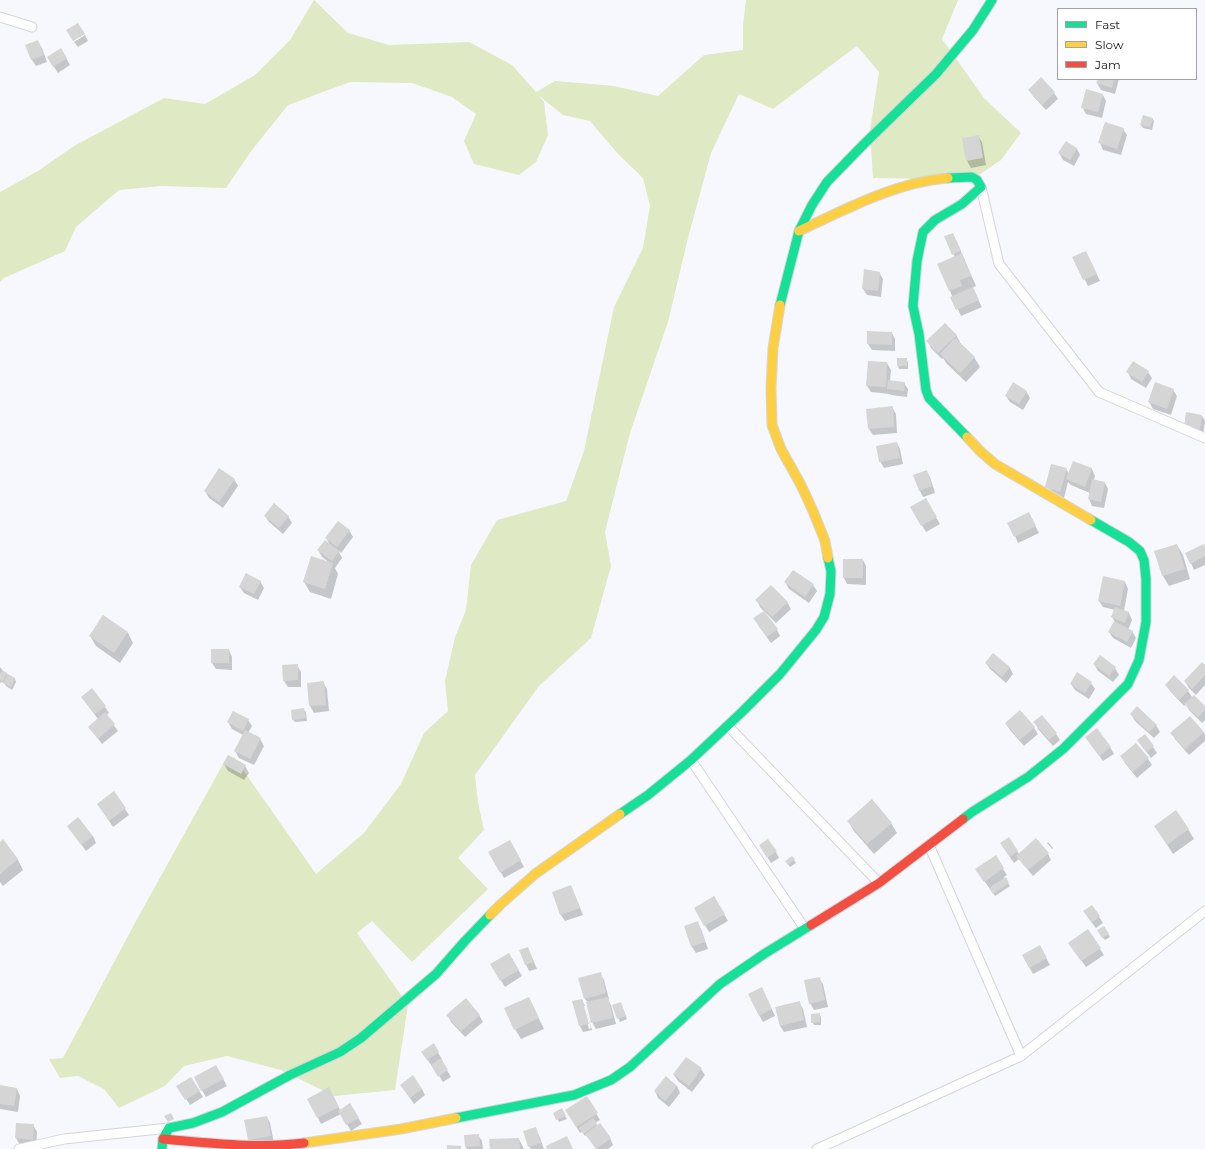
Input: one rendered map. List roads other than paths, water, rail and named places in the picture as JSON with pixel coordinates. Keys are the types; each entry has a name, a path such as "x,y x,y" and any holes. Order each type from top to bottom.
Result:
{"street":[{"path":"19,1149 64,1140 173,1128 193,1123 222,1112 290,1075 340,1052 361,1038 436,974 465,941 501,904 535,874 648,795 691,760 728,726 780,674 816,630 824,617 830,594 832,571 825,540 801,485 781,449 772,425 771,388 773,348 780,304 799,231 812,205 827,182 936,74 973,30 992,0"},
{"path":"0,17 32,27"},
{"path":"799,231 888,192 928,180 972,178 977,180 981,186 999,264 1099,392 1205,438"},
{"path":"163,1139 256,1146 285,1146 401,1128 574,1095 611,1080 624,1071 680,1022 720,984 764,954 879,883 972,812 1028,777 1063,749 1128,684 1139,660 1146,622 1146,579 1144,560 1140,551 1129,542 995,464 980,451 929,398 926,390 919,334 913,306 917,261 924,232 935,220 962,204 981,186"},
{"path":"728,726 879,883"},
{"path":"691,760 804,929"},
{"path":"930,845 1021,1056"},
{"path":"817,1149 1021,1056 1205,911"},
{"path":"162,1149 163,1139 169,1128"}]}
